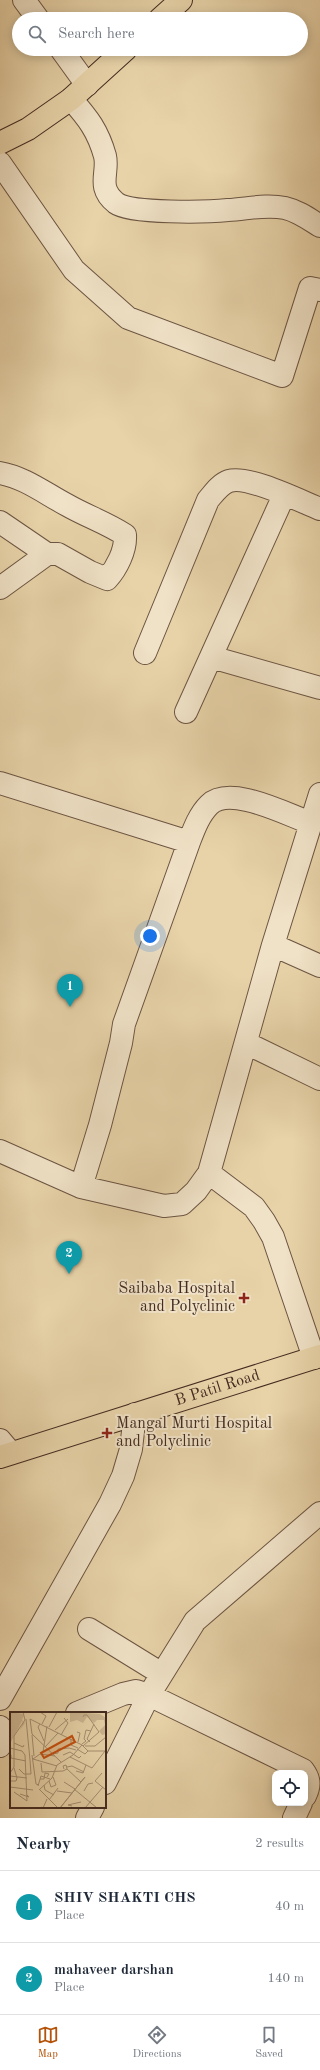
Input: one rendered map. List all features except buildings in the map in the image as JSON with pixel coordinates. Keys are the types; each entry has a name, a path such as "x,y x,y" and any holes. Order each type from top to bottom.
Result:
{"main road":[{"path":"168,12 181,0"},
{"path":"0,143 28,129 71,99 118,56"},
{"name":"B Patil Road","path":"4,1450 135,1414 317,1357"}],"street":[{"path":"24,0 33,12"},
{"path":"66,56 87,85"},
{"path":"71,99 92,122 105,157 105,188 117,204 137,210 168,211 226,211 265,206 286,208 298,212 320,226"},
{"path":"0,163 74,270 128,318 142,324 282,376 310,288 320,290"},
{"path":"0,473 34,486 125,535 126,544 107,579 90,572 58,554 47,554 0,522"},
{"path":"145,653 208,500 217,488 228,481 246,480 320,509"},
{"path":"186,712 284,495"},
{"path":"0,588 47,554"},
{"path":"211,657 320,688"},
{"path":"0,783 188,842"},
{"path":"0,1151 81,1187 164,1206 182,1204 196,1191 209,1173 273,945 320,794"},
{"path":"81,1187 122,1044 124,1024 188,842 200,817 210,804 224,797 241,797 311,823"},
{"path":"273,945 320,966"},
{"path":"246,1043 320,1079"},
{"path":"209,1173 254,1207 264,1220 273,1237 317,1357"},
{"path":"0,1699 120,1483 131,1449 135,1414"},
{"path":"106,1781 149,1695 195,1621 320,1513"},
{"path":"89,1629 162,1674"},
{"path":"79,1712 123,1694 136,1692 149,1695 303,1770 311,1785"},
{"path":"0,1727 6,1734 0,1746"},
{"path":"294,1818 300,1806"}],"place":[{"name":"SHIV SHAKTI CHS","path":"70,1007"},
{"name":"mahaveer darshan","path":"69,1274"},
{"name":"Saibaba Hospital and Polyclinic","path":"244,1298"},
{"name":"Mangal Murti Hospital and Polyclinic","path":"107,1433"}]}
